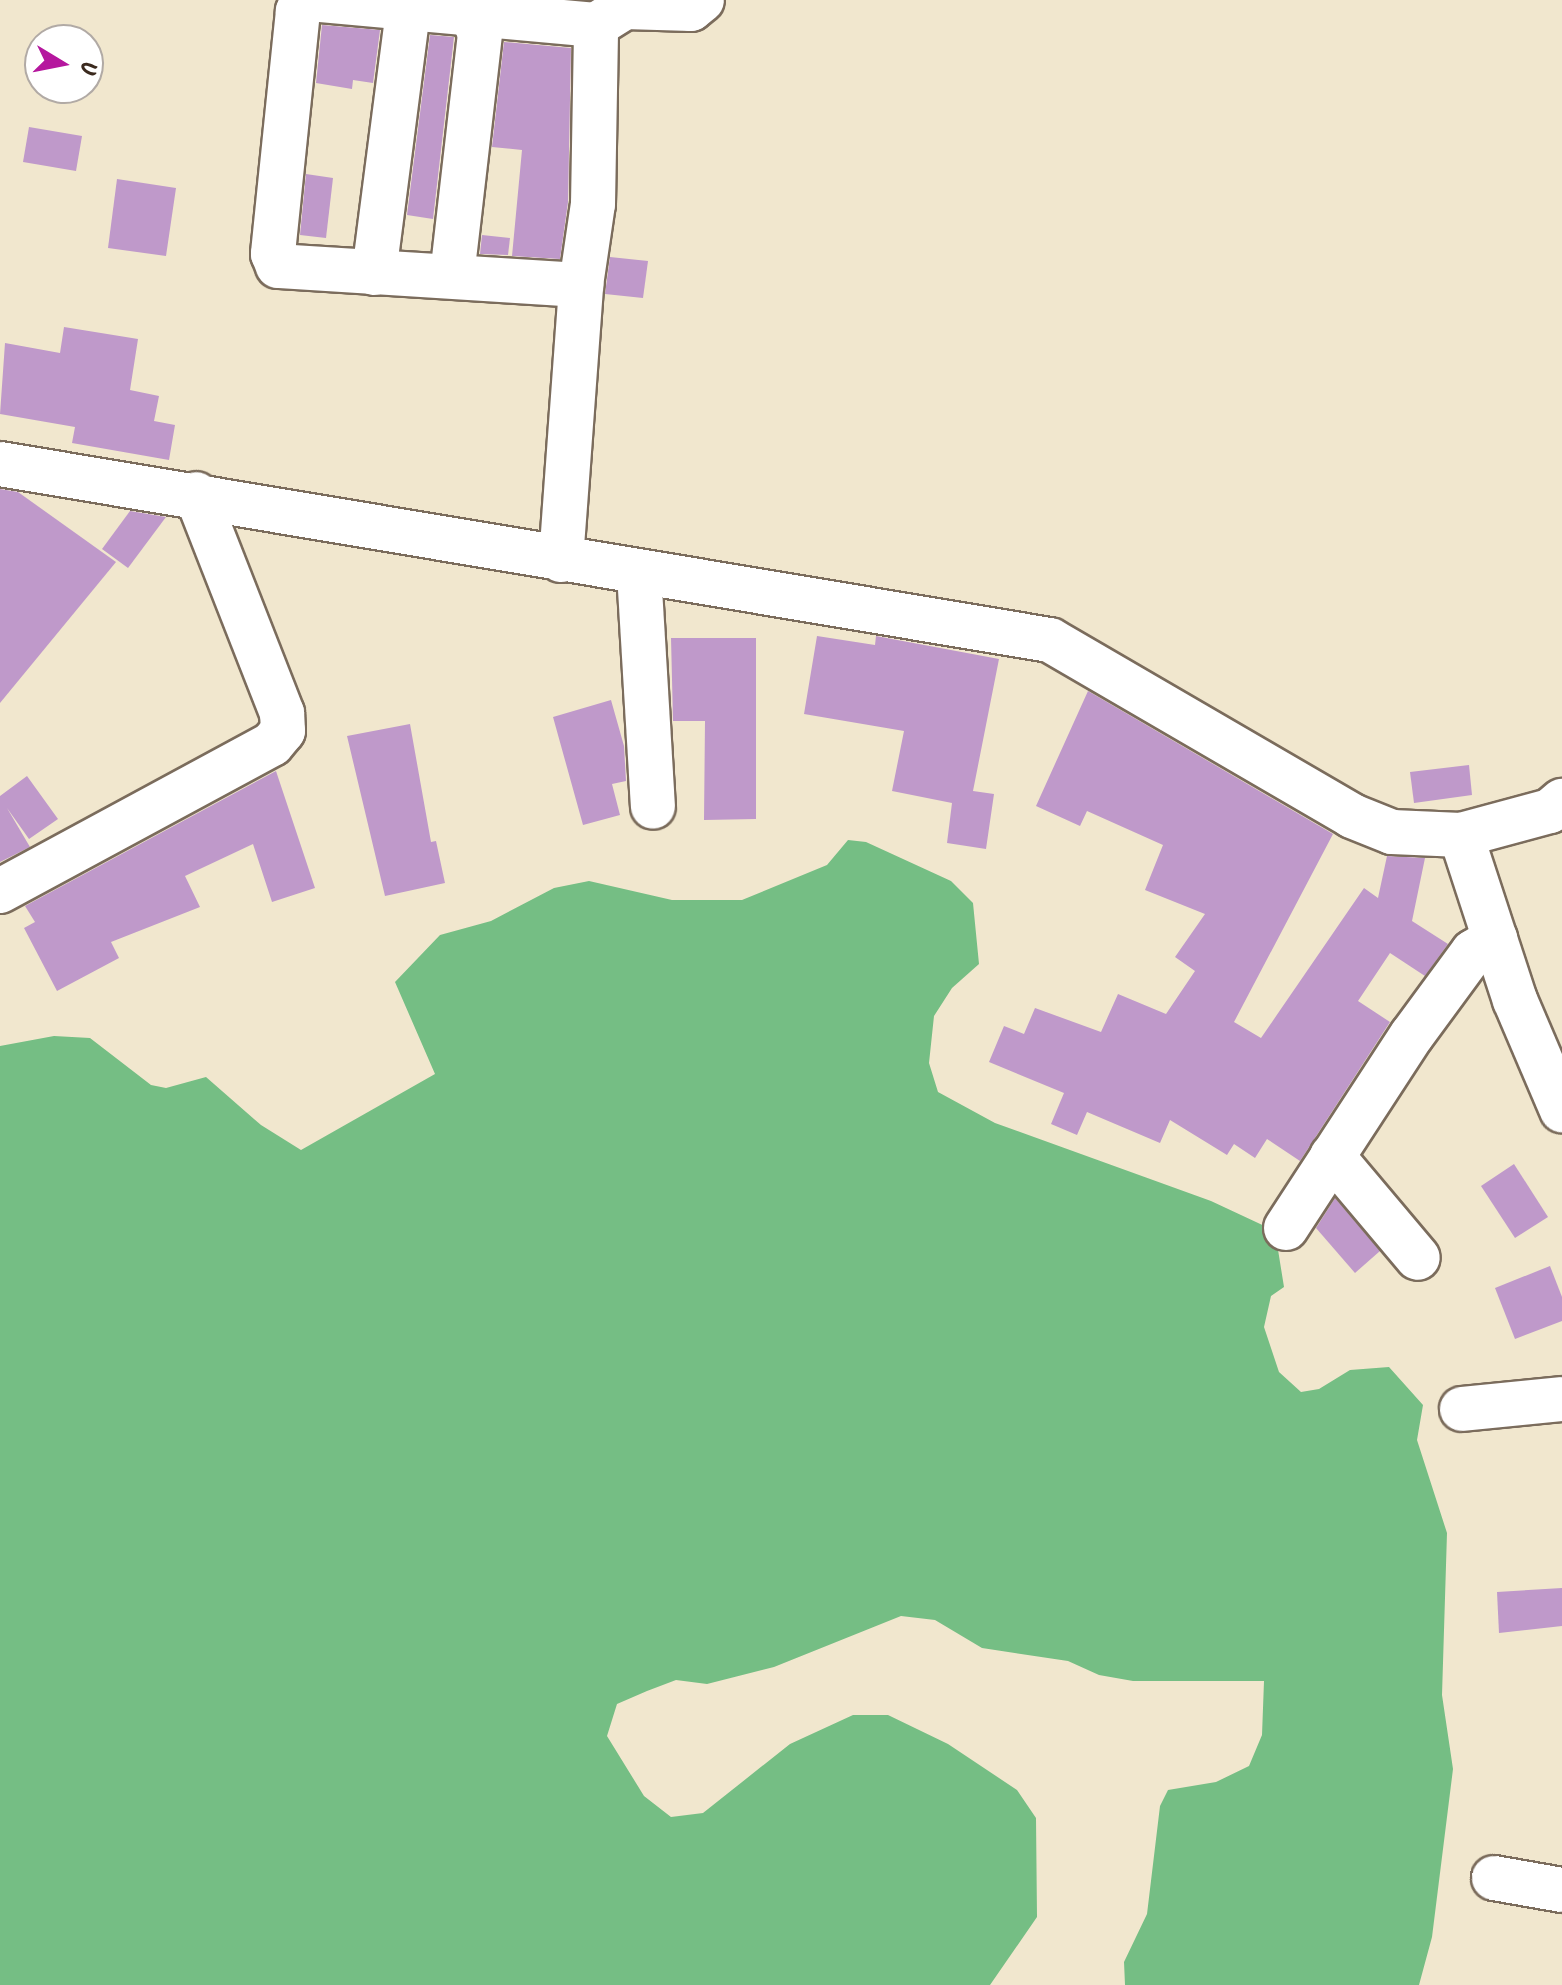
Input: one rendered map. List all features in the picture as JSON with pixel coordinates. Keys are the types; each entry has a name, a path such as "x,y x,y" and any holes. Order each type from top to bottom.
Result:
{"street":[{"path":"304,0 298,11 273,254 287,269 581,285"},
{"path":"321,0 408,10 473,9 596,25 625,7 691,9 702,0"},
{"path":"452,276 480,33 473,9"},
{"path":"374,273 408,10"},
{"path":"561,560 581,285 593,204 596,25"},
{"path":"0,464 196,494 561,560 1050,640 1352,816 1392,832 1461,835 1550,811 1562,801"},
{"path":"0,891 272,744 283,731 282,713 196,494"},
{"path":"639,572 653,807"},
{"path":"1461,835 1495,939 1562,1110"},
{"path":"1286,1228 1412,1035 1473,952 1495,939"},
{"path":"1332,1156 1418,1258"},
{"path":"1462,1409 1562,1399"},
{"path":"1494,1878 1562,1890"}],"green space":[{"path":"848,840 866,842 951,881 973,903 979,964 952,988 934,1016 929,1063 938,1092 995,1123 1211,1201 1275,1231 1284,1287 1271,1296 1264,1327 1279,1372 1301,1392 1319,1389 1350,1370 1389,1367 1423,1405 1417,1440 1447,1533 1442,1695 1453,1769 1432,1937 1419,1985 1125,1985 1124,1962 1147,1914 1160,1806 1168,1790 1216,1782 1249,1766 1262,1735 1264,1681 1133,1681 1099,1675 1068,1661 982,1648 935,1620 901,1616 774,1667 707,1684 676,1680 647,1691 617,1704 607,1736 644,1796 671,1817 703,1813 790,1744 853,1715 888,1715 948,1744 1017,1790 1036,1818 1037,1917 990,1985 0,1985 0,1046 54,1036 90,1038 151,1085 166,1088 206,1077 261,1125 301,1150 435,1074 395,982 440,935 491,921 554,888 589,881 672,900 742,900 827,865"}],"building":[{"path":"322,25 380,30 373,83 353,80 352,89 316,83"},
{"path":"430,35 454,37 433,219 407,215"},
{"path":"504,42 571,48 568,202 560,259 512,256 522,150 492,147"},
{"path":"29,127 82,136 76,171 23,162"},
{"path":"306,174 333,178 326,238 300,235"},
{"path":"117,179 176,188 166,256 108,248"},
{"path":"482,235 510,238 508,255 480,254"},
{"path":"610,257 648,261 643,298 605,294"},
{"path":"64,327 138,339 130,390 159,396 154,421 175,425 169,460 72,443 75,427 0,414 5,343 60,353"},
{"path":"0,489 18,492 116,562 0,703"},
{"path":"130,511 166,517 128,568 102,549"},
{"path":"817,636 875,645 876,636 999,659 973,791 994,794 986,849 947,843 952,803 892,791 904,731 804,714"},
{"path":"671,638 756,638 756,819 704,820 705,721 673,721"},
{"path":"1088,691 1333,834 1234,1022 1261,1038 1364,888 1378,898 1387,856 1425,858 1412,921 1448,944 1425,976 1390,953 1358,1001 1390,1022 1300,1161 1267,1139 1255,1158 1234,1144 1227,1155 1170,1120 1160,1143 1087,1112 1077,1135 1051,1124 1064,1093 989,1062 1004,1026 1024,1034 1035,1008 1101,1032 1118,994 1166,1014 1195,971 1175,957 1205,914 1145,890 1163,845 1087,811 1080,826 1036,806"},
{"path":"611,700 624,746 626,781 612,784 620,815 583,825 553,717"},
{"path":"410,724 431,842 436,841 445,883 385,896 347,736"},
{"path":"1469,765 1472,795 1414,803 1410,772"},
{"path":"276,771 315,888 272,902 253,844 185,876 200,907 111,942 119,958 57,991 24,928 35,922 25,906"},
{"path":"27,776 58,819 29,839 7,808 30,847 0,862 0,796"},
{"path":"1514,1164 1548,1217 1515,1238 1481,1186"},
{"path":"1335,1198 1380,1251 1355,1273 1316,1228"},
{"path":"1550,1266 1562,1297 1562,1321 1515,1339 1495,1288"},
{"path":"1562,1588 1562,1626 1499,1633 1497,1592"}]}
